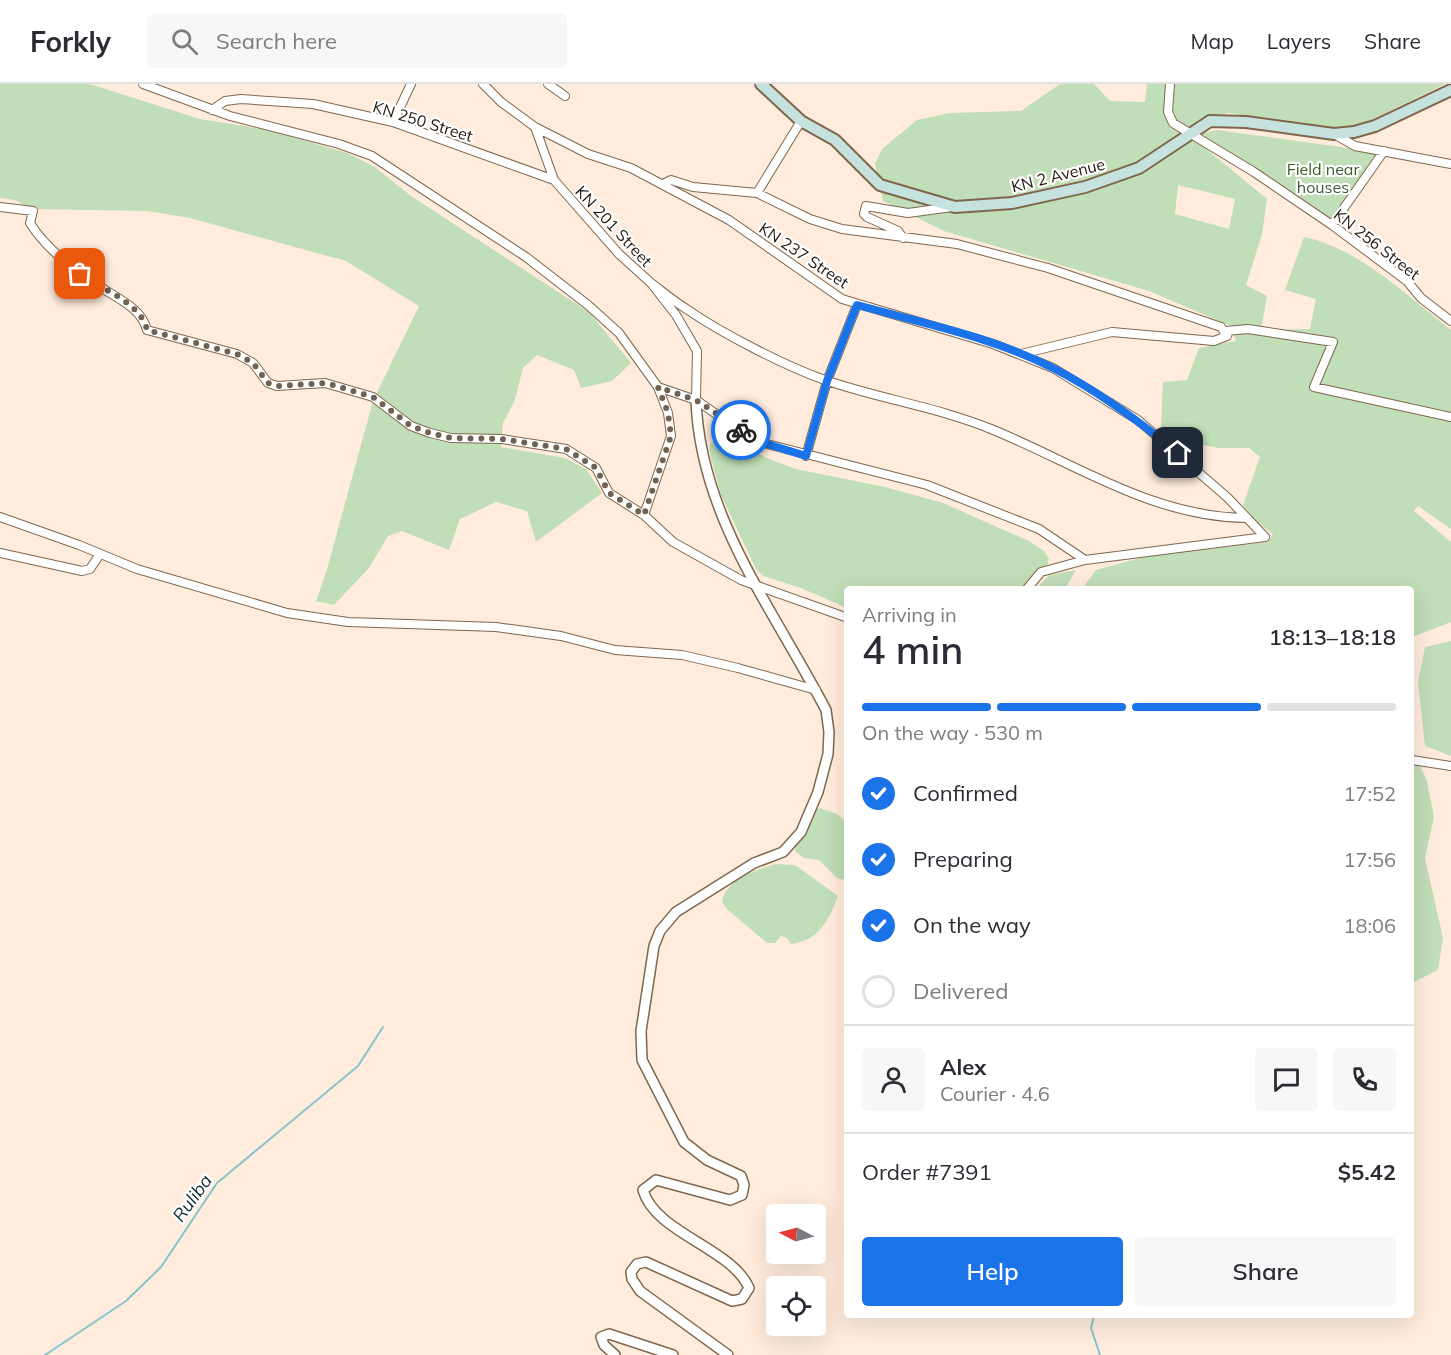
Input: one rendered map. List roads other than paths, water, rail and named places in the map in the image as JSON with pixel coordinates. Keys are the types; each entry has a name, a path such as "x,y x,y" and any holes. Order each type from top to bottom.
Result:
{"main road":[{"name":"KN 2 Avenue","path":"761,84 801,121 835,140 880,185 955,207 1012,203 1085,187 1138,168 1191,136 1210,121 1334,134 1375,126 1451,90"}],"street":[{"path":"143,84 266,127 339,144 372,156 526,257 588,305 619,333 658,387 668,413 671,436 644,515"},
{"path":"393,122 411,84"},
{"path":"483,84 501,102 535,127"},
{"path":"548,84 566,96"},
{"name":"KN 256 Street","path":"1170,84 1168,112 1173,123 1191,136 1254,172 1332,225 1407,281 1421,298 1451,321"},
{"name":"KN 250 Street","path":"212,110 225,101 251,100 313,104 393,122 554,180"},
{"path":"756,193 801,121"},
{"name":"KN 201 Street","path":"535,127 554,180 619,254 651,284 676,315 697,351 696,400"},
{"name":"KN 237 Street","path":"535,127 588,154 631,168 729,220 782,255 816,282 857,305 948,329 1021,354 1053,368 1138,420 1188,461 1265,535 1263,538 1085,560"},
{"path":"1334,134 1355,146 1451,164"},
{"path":"1332,225 1384,150"},
{"path":"663,184 671,180 693,187 756,193 826,224 903,238 957,244 1048,268 1221,327 1226,332"},
{"path":"903,238 898,231 867,217 864,213 866,206 908,213 955,207"},
{"path":"0,207 33,211 30,223 46,245 92,283 122,299 144,318 147,330 237,354 253,363 268,383 278,386 326,383 373,397 411,426 430,433 451,438 502,439 566,449 596,468 609,493 644,515 673,542 753,585 844,617"},
{"path":"651,284 720,329 827,381 940,410 993,429 1136,495 1212,518 1246,518"},
{"path":"806,456 827,381 857,305"},
{"path":"1226,332 1248,329 1333,342 1314,387 1451,417"},
{"path":"1021,354 1112,332 1136,332 1214,341 1224,339 1226,332"},
{"path":"658,387 696,400 748,436 806,456 927,484 1039,528 1085,560"},
{"path":"696,400 697,433 708,473 753,585 816,690 826,710 829,732 828,754 818,792 801,832 783,852 754,863 676,912 660,931 654,946 641,1031 642,1060 684,1142 707,1160 741,1176 744,1185 742,1194 730,1200 656,1180 643,1190 646,1201 664,1220 740,1275 749,1288 742,1299 732,1300 646,1262 638,1264 631,1272 632,1279 640,1291 728,1355"},
{"path":"0,517 188,585 287,613 348,622 496,627 561,636 615,650 682,655 816,690"},
{"path":"0,553 82,571 90,569 100,554"},
{"path":"1029,586 1041,572 1085,560"},
{"path":"1414,760 1451,766"},
{"path":"615,1355 604,1345 601,1337 604,1335 609,1334 673,1355"}],"waterway":[{"name":"Ruliba","path":"45,1355 126,1301 161,1267 217,1183 358,1066 383,1027"},
{"path":"1094,1318 1091,1328 1100,1355"}],"park label":[{"name":"Field near houses","path":"1323,178"}]}
